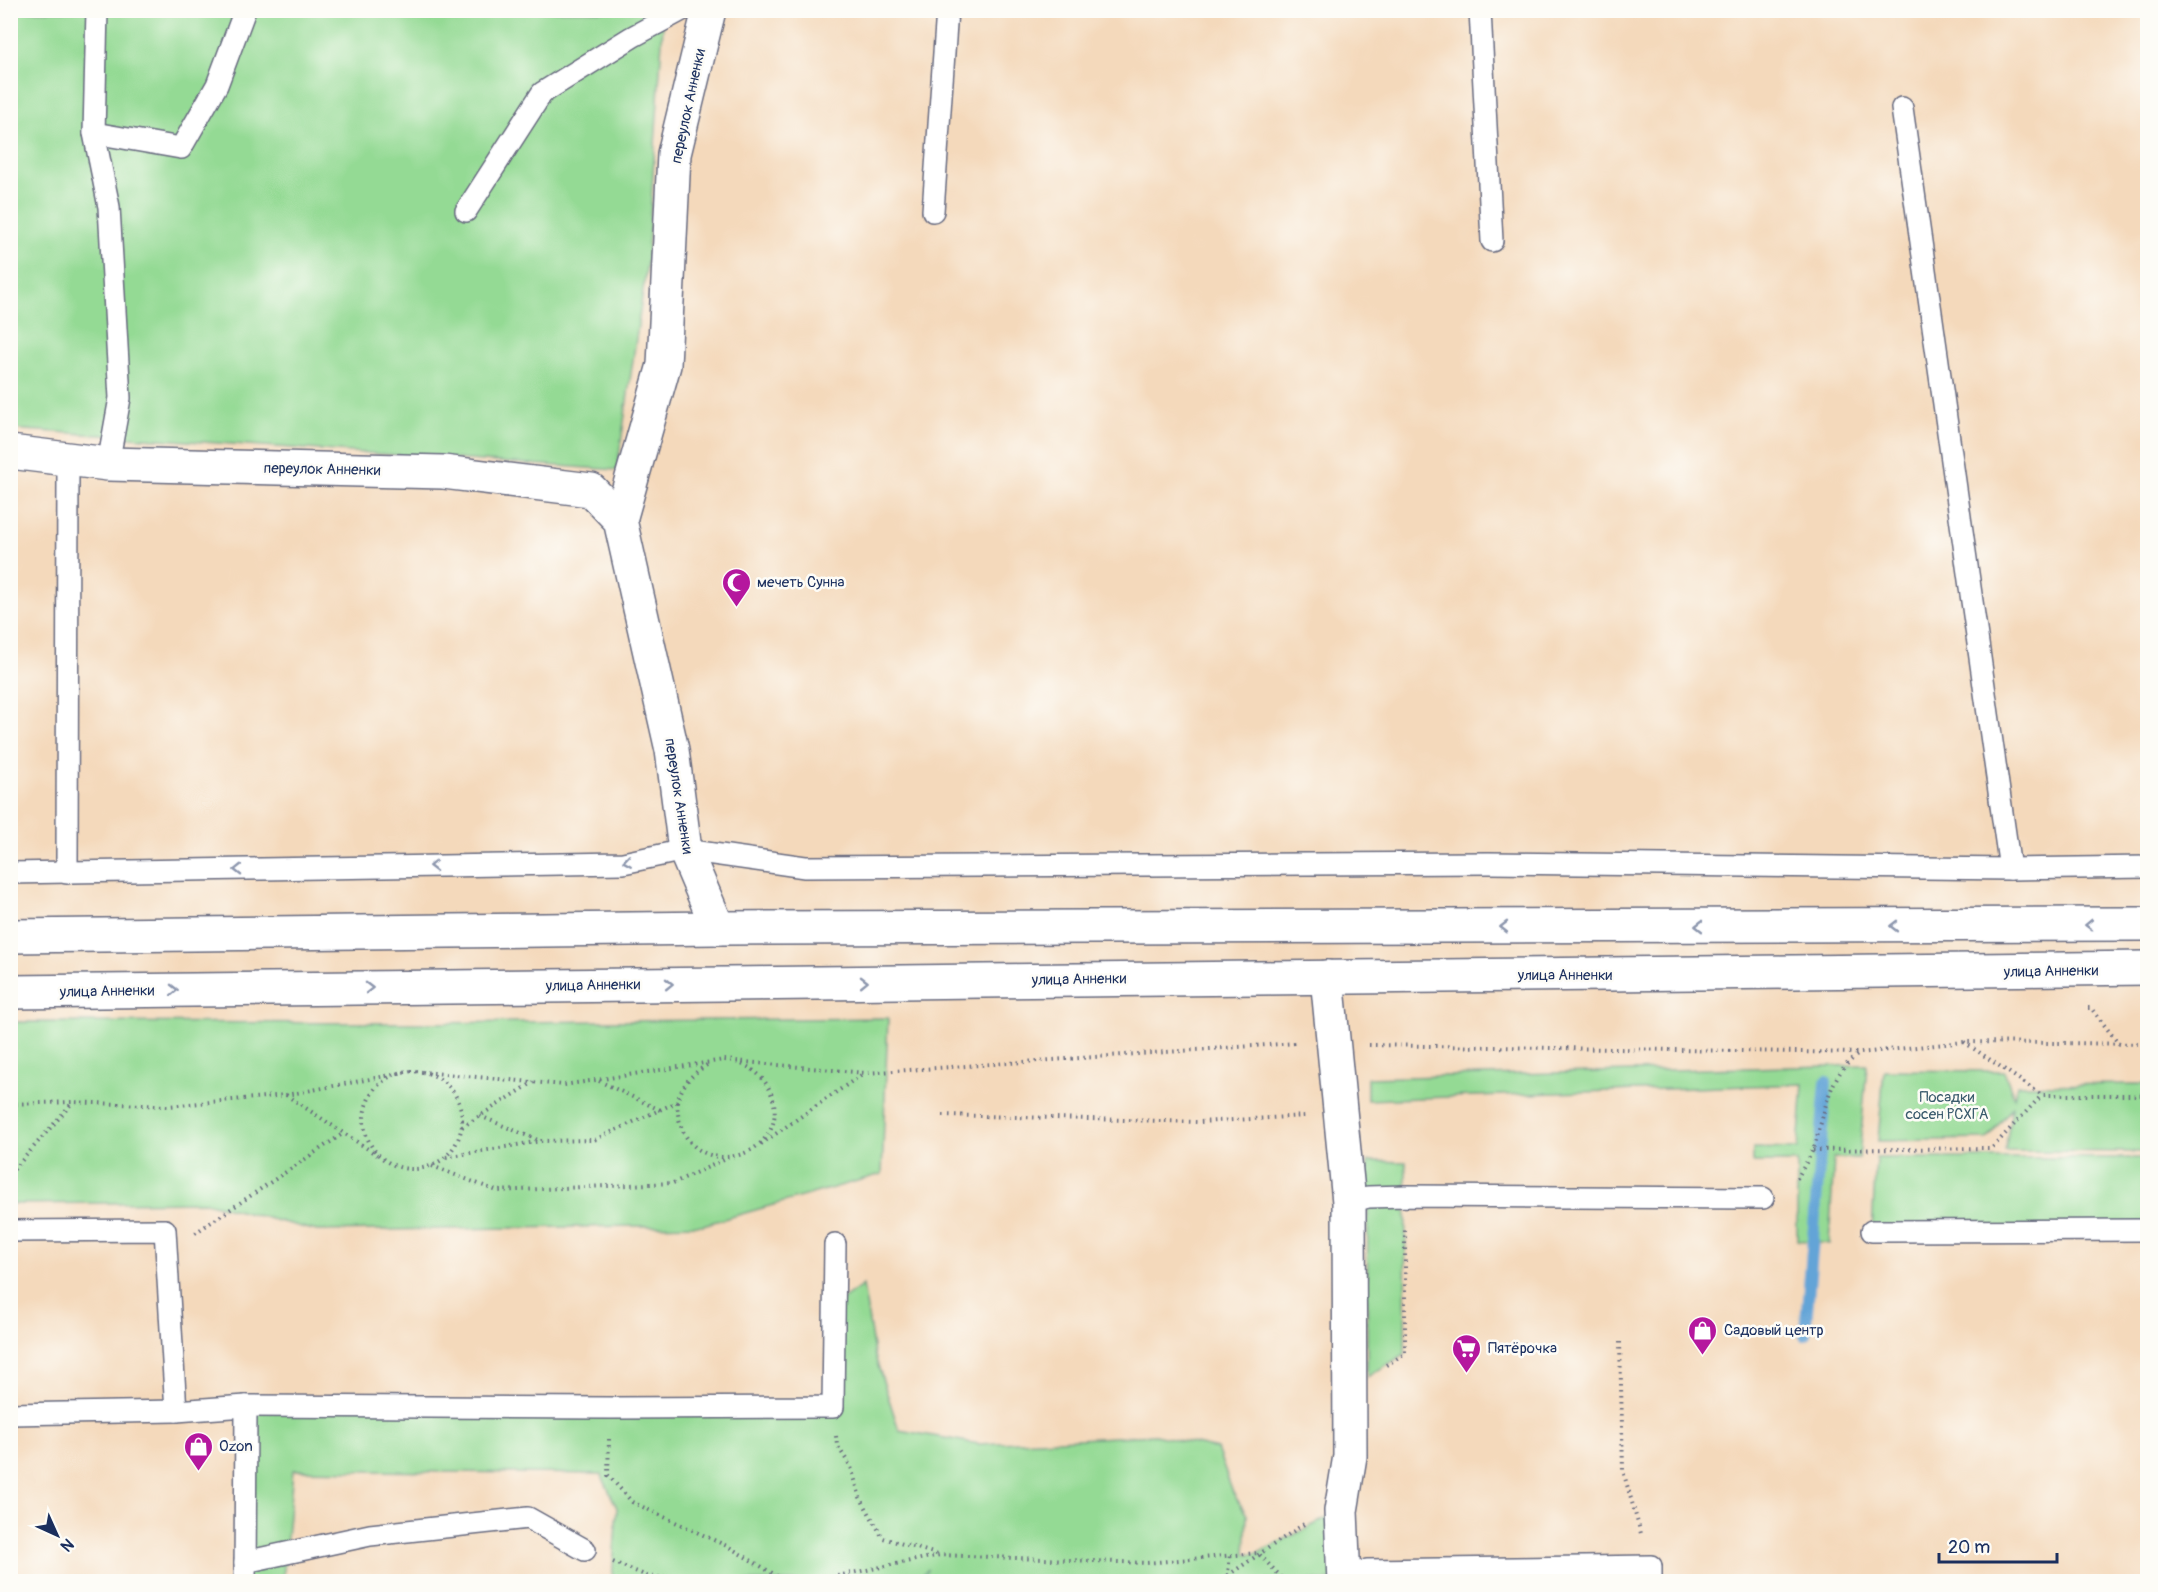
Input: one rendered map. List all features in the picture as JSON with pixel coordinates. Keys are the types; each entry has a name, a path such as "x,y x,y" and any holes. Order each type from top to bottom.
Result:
{"main road":[{"name":"переулок Анненки","path":"709,10 674,154 664,365 620,520 672,750 685,850 718,928"},
{"name":"переулок Анненки","path":"10,452 68,461 108,464 443,472 526,481 591,490 620,520"},
{"path":"10,936 718,928 2148,924"},
{"name":"улица Анненки","path":"10,992 1327,976 2028,972 2148,968"},
{"path":"1327,976 1330,1034 1341,1114 1349,1202 1350,1456 1341,1511 1344,1580"}],"lane":[{"path":"97,10 94,133 110,207 120,398 108,464"},
{"path":"94,133 181,148 217,85 245,10"},
{"path":"466,211 542,93 632,37 682,10"},
{"path":"933,211 946,10"},
{"path":"1480,10 1492,241"},
{"path":"1902,108 2010,869"},
{"path":"67,873 68,461"},
{"path":"10,873 624,863 685,850 805,867 1489,863 2010,869 2148,867"},
{"path":"1349,1202 1368,1197 1763,1197"},
{"path":"10,1231 165,1230 176,1411"},
{"path":"1872,1231 2148,1230"},
{"path":"10,1414 176,1411 246,1406 833,1407 835,1245"},
{"path":"246,1406 245,1571 370,1535 528,1518 585,1550"},
{"path":"1344,1580 1367,1570 1651,1574"}],"path":[{"path":"383,1158 371,1146 365,1130 364,1113 370,1097 381,1083 395,1074 412,1071 564,1085 724,1060 865,1073 1302,1042 1330,1034 1356,1034 1367,1045 1860,1053 1964,1042 2148,1044"},
{"path":"1964,1042 2042,1095 2148,1095"},
{"path":"1797,1179 1812,1150 1834,1078 1848,1061 1860,1053"},
{"path":"727,1158 710,1156 695,1148 684,1136 677,1119 677,1102 682,1087 693,1073 708,1064 724,1060 741,1063 756,1071 767,1084 773,1100 774,1117 768,1133 758,1146"},
{"path":"10,1104 73,1102 168,1106 286,1095 412,1071 429,1073 444,1081 455,1094 462,1110 462,1127 456,1143 446,1157"},
{"path":"431,1166 497,1191 673,1184 727,1158 743,1155 865,1073"},
{"path":"462,1127 534,1081"},
{"path":"598,1081 661,1110"},
{"path":"286,1095 398,1167 415,1169 431,1166 446,1157 541,1142 594,1140 677,1102"},
{"path":"1812,1150 1992,1148 2042,1095"},
{"path":"11,1173 73,1102"},
{"path":"943,1115 1199,1122 1341,1114"},
{"path":"480,1116 541,1142"},
{"path":"166,1253 344,1133"},
{"path":"1376,1372 1405,1354 1405,1197"},
{"path":"1620,1342 1623,1471 1651,1574"},
{"path":"833,1407 837,1445 851,1467 860,1497 883,1538 940,1555"},
{"path":"608,1475 632,1502 729,1547 787,1581"},
{"path":"1218,1581 1227,1579 1258,1553 1315,1517 1341,1511"},
{"path":"585,1550 647,1576 705,1581"},
{"path":"808,1581 940,1555 1146,1563 1258,1553 1286,1581"},
{"path":"1227,1579 1230,1555"}],"green space":[{"path":"10,11 664,11 647,263 617,470 11,429"},
{"path":"888,1018 882,1174 703,1225 317,1231 205,1202 11,1204 11,1022 424,1023"},
{"path":"1867,1065 1859,1158 1834,1158 1829,1244 1797,1240 1797,1162 1753,1162 1753,1148 1798,1149 1803,1084 1367,1100 1367,1078"},
{"name":"Посадки сосен РСХГА","path":"1884,1070 2004,1071 2014,1097 2017,1085 2147,1084 2147,1152 2005,1151 2012,1108 1987,1139 1878,1141"},
{"path":"1876,1158 2147,1158 2147,1230 1872,1231"},
{"path":"1368,1161 1406,1162 1405,1354 1367,1377"},
{"path":"863,1285 874,1353 899,1430 979,1444 1155,1435 1217,1449 1233,1493 1247,1515 1245,1554 1258,1553 1341,1511 1344,1581 917,1581 928,1569 915,1582 612,1581 617,1508 601,1474 293,1470 283,1581 245,1582 246,1406 832,1407 834,1306"}],"waterway":[{"path":"1805,1335 1826,1082"}],"place":[{"name":"мечеть Сунна","path":"736,608"},
{"name":"Садовый центр","path":"1703,1356"},
{"name":"Пятёрочка","path":"1467,1374"},
{"name":"Ozon","path":"198,1472"}]}
